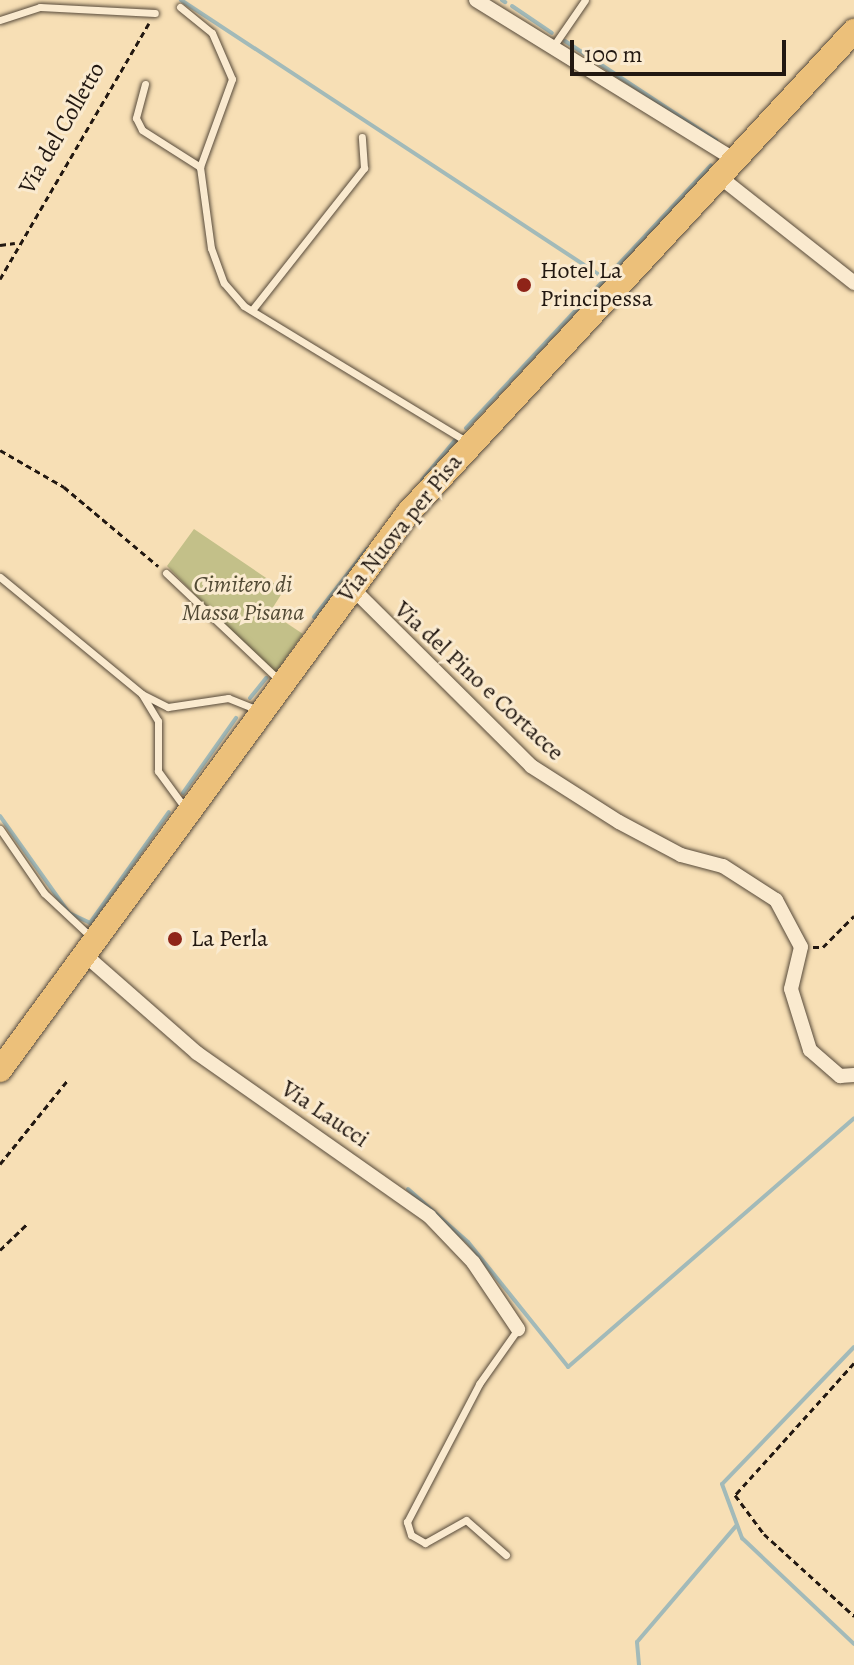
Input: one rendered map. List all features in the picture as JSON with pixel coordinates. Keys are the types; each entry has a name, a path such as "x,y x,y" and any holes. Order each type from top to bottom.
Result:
{"main road":[{"name":"Via Nuova per Pisa","path":"0,1070 350,586 470,443 854,31"}],"street":[{"path":"476,0 727,169 854,283"},
{"name":"Via del Pino e Cortacce","path":"350,586 531,766 681,855 745,877 776,900 801,947"},
{"path":"801,947 791,989 810,1050 840,1076 854,1075"},
{"name":"Via Laucci","path":"90,948 197,1053 429,1216 473,1262 518,1329"}],"lane":[{"path":"552,49 585,0"},
{"path":"0,20 40,7 155,13"},
{"path":"180,7 212,33 232,79 200,167 211,248 224,283 252,310 470,443"},
{"path":"145,84 136,118 142,130 200,167"},
{"path":"252,310 364,168 362,137"},
{"path":"166,573 281,682"},
{"path":"0,577 142,694 168,707 228,698 259,711"},
{"path":"142,694 158,721 158,771 188,811"},
{"path":"0,829 44,893 90,948"},
{"path":"506,1555 466,1520 425,1543 411,1535 407,1522 479,1384 518,1329"}],"path":[{"name":"Via del Colletto","path":"0,279 19,241 155,13"},
{"path":"0,245 19,241"},
{"path":"2,452 64,487 166,573"},
{"path":"801,947 823,947 854,916"},
{"path":"0,1164 67,1081"},
{"path":"0,1250 27,1224"},
{"path":"854,1363 735,1495 764,1534 854,1616"}],"green space":[{"name":"Cimitero di Massa Pisana","path":"194,529 284,590 270,612 303,634 274,675 167,566"}],"waterway":[{"path":"181,0 604,278"},
{"path":"512,6 552,33"},
{"path":"565,41 716,140"},
{"path":"466,428 711,165"},
{"path":"422,480 456,439"},
{"path":"314,617 367,549"},
{"path":"250,698 266,678"},
{"path":"183,793 236,718"},
{"path":"0,816 69,913 90,923 169,812"},
{"path":"408,1189 468,1242 568,1367 854,1118"},
{"path":"854,1347 722,1484 742,1538 854,1644"},
{"path":"639,1665 637,1642 736,1526"}],"place":[{"name":"Hotel La Principessa","path":"524,285"},
{"name":"La Perla","path":"175,939"}]}
